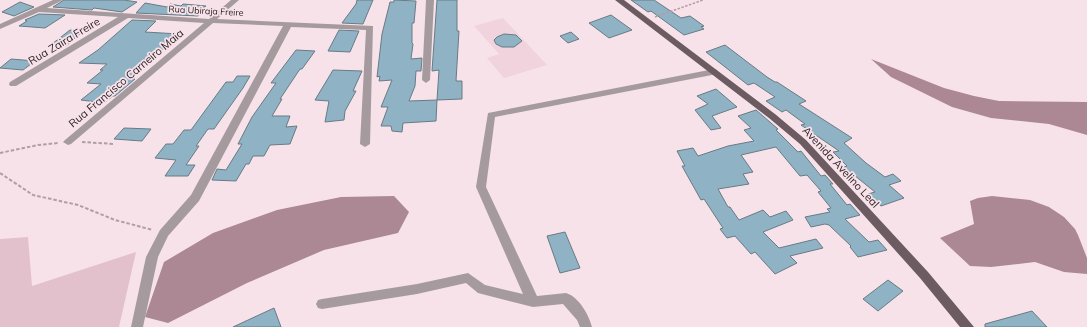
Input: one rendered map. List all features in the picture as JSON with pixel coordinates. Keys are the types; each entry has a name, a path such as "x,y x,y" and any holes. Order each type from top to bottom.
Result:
{"main road":[{"name":"Avenida Avelino Leal","path":"619,0 777,120 803,142 848,193 924,274 968,327"}],"street":[{"path":"0,27 58,0"},
{"name":"Rua Francisco Carneiro Maia","path":"68,142 145,78 234,0"},
{"path":"426,80 430,0"},
{"name":"Rua Ubiraja Freire","path":"38,10 210,21 370,28 365,144"},
{"name":"Rua Zaira Freire","path":"13,84 126,16"},
{"path":"0,17 12,22"},
{"path":"136,326 152,256 164,233 195,198 288,25"},
{"path":"533,302 481,187 492,115 714,72"},
{"path":"322,304 417,289 468,278 482,289 533,302 566,298 582,317 586,327"}],"path":[{"path":"647,21 703,0"},
{"path":"0,153 38,145 68,142 114,144"},
{"path":"0,173 33,195 78,205 115,220 164,233"}],"shaded area":[{"path":"503,18 547,65 504,78 487,58 499,54 474,26"},
{"path":"871,59 944,88 999,101 1087,102 1087,135 1049,124 991,118 952,107 891,77"},
{"path":"394,196 409,212 398,233 324,250 247,283 168,323 145,317 164,262 213,233 277,210 341,197"},
{"path":"992,196 1030,200 1049,207 1064,217 1075,229 1078,235 1087,258 1087,274 1064,272 1035,262 991,267 970,266 940,238 974,224 970,201"},
{"path":"28,237 32,286 136,252 119,327 0,327 0,239"}],"building":[{"path":"64,0 124,0 137,2 122,12 94,8 92,10 53,7"},
{"path":"357,0 373,0 363,24 342,23 356,4"},
{"path":"394,0 416,1 414,23 412,23 413,44 411,59 422,58 421,71 416,71 415,86 409,101 437,100 436,121 403,123 402,132 392,131 391,126 381,126 388,107 381,107 392,80 379,81 380,76 377,77 382,34 390,2 394,2"},
{"path":"437,0 457,0 457,31 459,31 456,81 462,81 462,99 437,100 439,70 432,71"},
{"path":"631,0 654,0 681,18 690,16 704,26 701,27 704,29 684,35 651,11 648,12"},
{"path":"20,2 34,7 14,16 2,12"},
{"path":"145,3 167,7 170,4 181,6 183,4 206,6 198,12 198,16 136,13"},
{"path":"39,14 65,15 45,28 19,26 27,21 25,20"},
{"path":"611,15 632,30 609,38 589,23"},
{"path":"132,20 156,21 145,32 179,34 131,78 135,79 115,96 104,103 81,100 101,84 87,83 103,70 100,70 107,64 79,63 98,50"},
{"path":"70,30 82,32 66,46 52,44"},
{"path":"339,30 359,31 350,52 328,51"},
{"path":"571,32 579,39 568,43 560,36"},
{"path":"504,34 516,35 522,41 514,47 502,47 496,44 494,40"},
{"path":"725,45 767,77 806,101 799,104 852,138 844,143 866,163 885,177 893,174 901,181 889,185 904,198 881,206 868,194 875,192 844,167 847,166 833,152 839,151 801,125 805,124 786,110 782,112 766,101 775,97 754,83 748,85 706,52"},
{"path":"296,50 315,51 302,69 300,69 280,99 282,99 272,116 290,116 286,127 297,126 290,144 270,145 264,156 253,156 249,164 246,164 236,181 212,180 217,169 226,170 242,144 238,144 252,117 276,83 271,83"},
{"path":"11,59 35,61 23,70 0,68"},
{"path":"333,70 362,71 353,91 356,91 345,111 344,120 325,122 329,101 315,100"},
{"path":"237,76 250,76 214,129 208,129 196,146 199,146 186,165 195,165 188,176 165,176 176,160 155,158 166,144 173,144 184,130 191,130 226,82 233,82"},
{"path":"716,89 737,107 712,116 721,128 711,130 695,110 708,104 697,96"},
{"path":"756,110 778,129 776,130 798,152 801,151 821,176 825,175 833,184 830,184 847,205 850,204 860,215 845,219 869,242 878,240 887,250 858,257 850,247 851,246 829,225 825,224 811,227 805,217 830,212 827,209 831,208 818,192 821,191 807,175 800,176 776,147 741,155 753,172 743,174 749,184 718,189 728,207 730,207 739,220 763,210 770,217 786,211 793,220 763,232 779,248 816,239 823,248 790,256 797,263 775,274 755,252 751,254 735,236 727,238 720,229 723,228 704,199 701,200 682,166 685,166 677,151 693,148 698,156 728,146 754,141 744,130 751,128 738,116"},
{"path":"124,128 151,129 142,141 114,139"},
{"path":"565,232 580,268 560,273 547,236"},
{"path":"888,280 903,291 878,311 863,299"},
{"path":"274,308 281,327 233,327"},
{"path":"1032,311 1047,327 985,327 985,324"}]}
